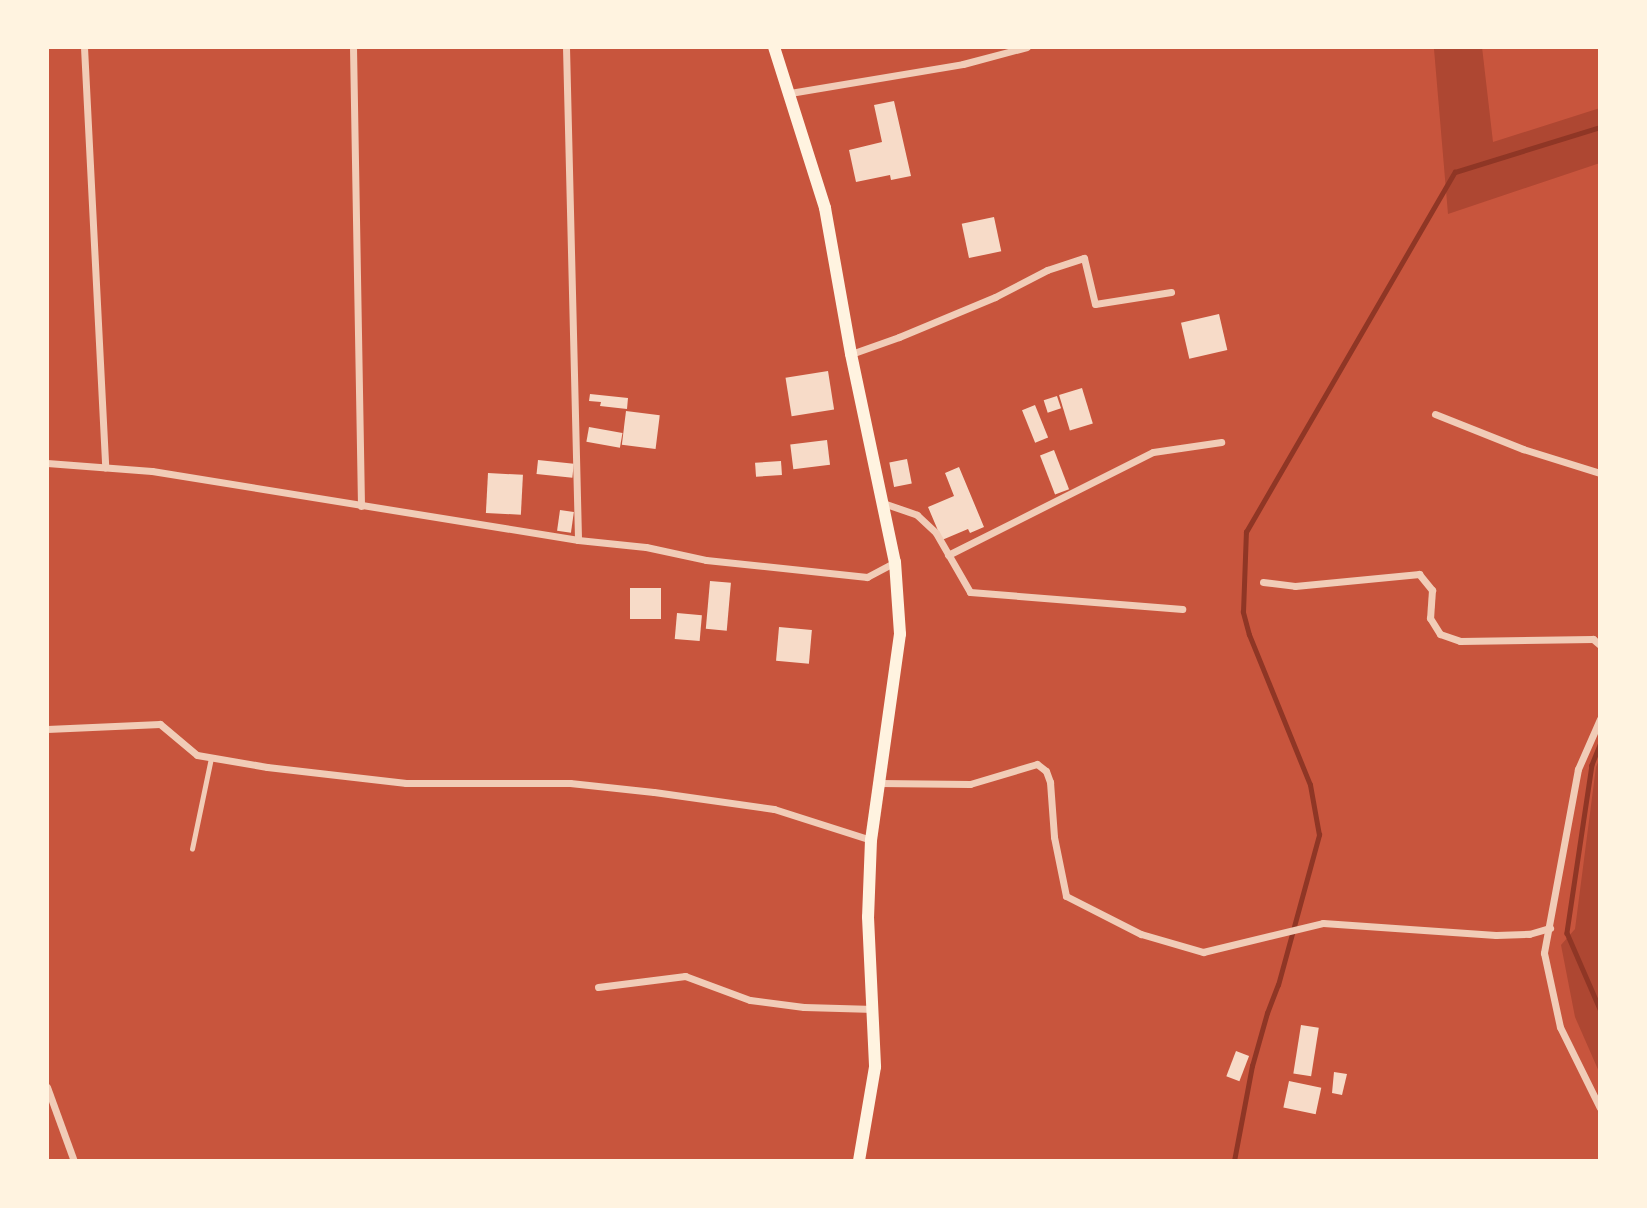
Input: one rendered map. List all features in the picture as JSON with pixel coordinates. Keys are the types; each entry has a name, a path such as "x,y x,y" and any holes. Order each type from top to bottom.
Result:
{"main road":[{"path":"774,47 825,208 851,354 895,562 900,634 872,840 869,917 875,1067 859,1161"}],"street":[{"path":"84,47 105,467"},
{"path":"353,47 361,506"},
{"path":"566,47 578,540"},
{"path":"790,93 963,64 1027,47"},
{"path":"851,354 995,297 1047,270 1084,258 1094,304 1171,292"},
{"path":"1435,414 1523,449 1600,474"},
{"path":"948,555 1153,452 1221,442"},
{"path":"47,463 152,471 578,540 646,547 706,560 867,577 895,562"},
{"path":"883,503 918,515 936,533 970,593 1182,609"},
{"path":"1263,582 1295,586 1419,574 1432,590 1430,618 1440,634 1460,641 1593,639 1600,645"},
{"path":"1600,719 1578,769 1544,953 1560,1027 1600,1108"},
{"path":"47,729 160,724 197,755 406,783 570,783 654,792 774,809 872,840"},
{"path":"879,783 970,784 1037,764 1046,771 1050,782 1054,837 1066,896 1141,934 1203,952 1323,923 1496,935 1529,934 1550,928"},
{"path":"598,987 685,976 750,1000 804,1007 874,1009"},
{"path":"47,1087 74,1161"}],"lane":[{"path":"192,849 211,757"}],"shaded area":[{"path":"1482,47 1493,142 1600,108 1600,163 1448,214 1434,49"},
{"path":"1600,758 1600,1074 1575,1017 1561,945 1575,929 1596,767"}],"building":[{"path":"894,101 911,176 891,180 890,175 856,182 849,150 882,142 874,105"},
{"path":"994,217 1001,251 969,258 962,224"},
{"path":"1219,314 1227,350 1189,359 1181,323"},
{"path":"828,371 834,410 792,416 786,378"},
{"path":"1082,388 1093,423 1070,430 1059,395"},
{"path":"590,394 628,398 627,409 600,406 601,402 589,401"},
{"path":"1057,396 1061,408 1048,413 1044,400"},
{"path":"1035,405 1048,437 1035,443 1022,410"},
{"path":"626,411 660,415 656,449 622,445"},
{"path":"589,427 622,433 620,448 586,442"},
{"path":"827,440 830,465 793,469 790,445"},
{"path":"1054,450 1069,489 1055,495 1040,455"},
{"path":"907,459 912,484 894,487 889,462"},
{"path":"538,460 574,464 572,478 537,474"},
{"path":"781,461 782,475 756,477 755,463"},
{"path":"959,467 984,527 970,533 968,529 942,540 928,507 954,496 945,473"},
{"path":"488,473 523,475 521,515 486,513"},
{"path":"560,510 574,512 571,533 557,531"},
{"path":"710,581 731,583 727,631 706,629"},
{"path":"630,588 661,588 661,619 630,619"},
{"path":"677,613 702,615 700,641 675,639"},
{"path":"779,627 812,630 809,664 776,661"},
{"path":"1301,1025 1319,1028 1311,1076 1293,1073"},
{"path":"1236,1051 1249,1056 1239,1081 1226,1076"},
{"path":"1334,1072 1347,1074 1342,1095 1332,1093"},
{"path":"1289,1081 1321,1088 1316,1114 1283,1107"}],"waterway":[{"path":"1234,1161 1252,1066 1278,985 1319,835 1310,785 1249,635 1243,612 1246,532 1455,172 1600,127"},
{"path":"1600,745 1592,765 1567,933 1600,1009"}]}
